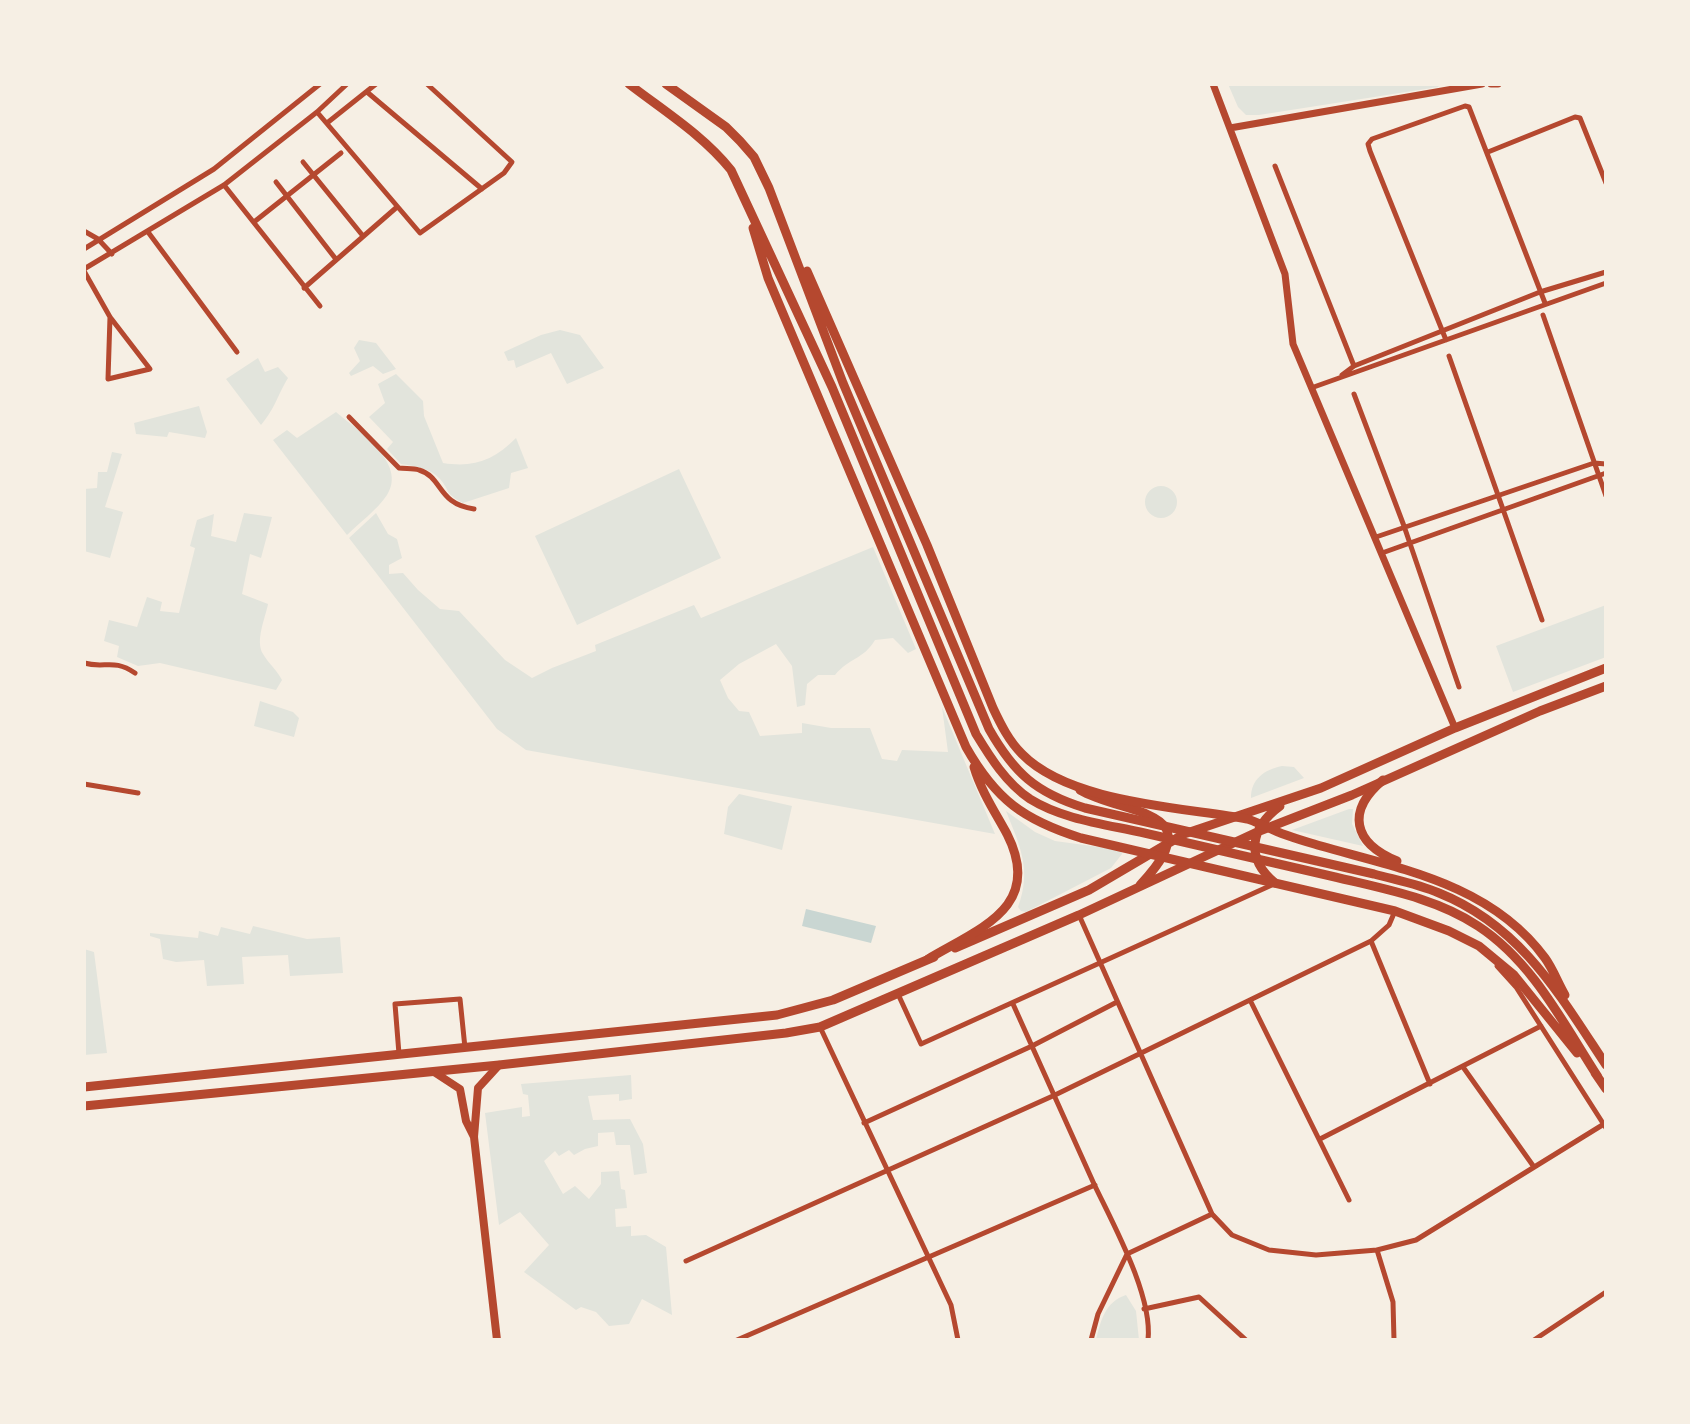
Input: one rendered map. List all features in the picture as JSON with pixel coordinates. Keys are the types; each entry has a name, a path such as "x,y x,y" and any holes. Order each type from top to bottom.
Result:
{"main road":[{"path":"629,84 719,154 731,170 832,387 976,734 1009,781 1030,799 1083,820 1297,868 1432,903 1477,925 1528,969 1606,1089"},
{"path":"666,84 726,127 754,157 903,488 1004,732 1021,754 1042,771 1095,799 1147,812 1160,820 1167,844 1161,858 1135,890"},
{"path":"769,188 843,383 989,729 1019,774 1059,800 1085,808 1436,891 1495,923 1537,965 1606,1065"},
{"path":"744,198 768,278 979,782 1016,853 1019,869 1017,889 1010,905 997,919 928,959"},
{"path":"84,1087 800,1010 833,1000 1089,890 1184,834 1230,817 1283,803 1455,728 1606,668"},
{"path":"84,1106 499,1065 820,1027 1135,890 1263,828 1606,686"},
{"path":"969,752 1000,796 1024,815 1052,829 1161,858 1395,911 1479,946 1514,975 1556,1030 1598,1077"},
{"path":"1383,780 1366,794 1360,809 1360,826 1368,845 1381,855 1483,902 1525,934 1546,959 1580,1025"},
{"path":"1070,785 1230,817 1429,876"},
{"path":"1283,803 1263,828 1256,854 1266,875 1286,887"},
{"path":"497,1340 474,1137 476,1094 499,1065"},
{"path":"431,1071 460,1089 466,1121 474,1137"}],"street":[{"path":"84,249 214,169 320,84"},
{"path":"110,317 108,379 150,369 110,317 84,270 224,185 317,112 347,84"},
{"path":"327,123 376,84"},
{"path":"317,112 420,233 504,173 512,162 427,84"},
{"path":"1213,84 1285,274 1293,344 1455,728"},
{"path":"1438,92 1450,84"},
{"path":"1230,128 1482,84"},
{"path":"1491,84 1498,84"},
{"path":"367,92 482,189"},
{"path":"1446,340 1368,144 1372,139 1465,106 1472,113 1488,152 1545,303"},
{"path":"1488,152 1575,117 1580,118 1606,183"},
{"path":"254,222 341,153"},
{"path":"303,162 363,236"},
{"path":"1275,166 1357,373"},
{"path":"276,182 335,258"},
{"path":"224,185 320,306"},
{"path":"304,288 397,207"},
{"path":"84,231 98,239 112,254"},
{"path":"148,232 237,352"},
{"path":"1342,376 1354,366 1540,292 1606,272"},
{"path":"1311,388 1606,283"},
{"path":"1543,315 1606,496"},
{"path":"1449,356 1542,620"},
{"path":"1354,394 1404,526 1459,687"},
{"path":"349,417 399,468 419,470 433,478 440,491 457,507 474,509"},
{"path":"1376,537 1594,463 1606,464"},
{"path":"1382,553 1606,473"},
{"path":"84,663 96,666 114,663 135,673"},
{"path":"84,784 138,793"},
{"path":"898,994 921,1044 1274,884"},
{"path":"686,1261 1055,1095 1371,941 1389,925 1395,911"},
{"path":"1079,915 1212,1214 1232,1235 1269,1250 1316,1255 1377,1250 1416,1240 1605,1126 1516,987 1479,946"},
{"path":"1371,941 1430,1084"},
{"path":"399,1055 395,1004 460,999 465,1048"},
{"path":"1250,1000 1349,1200"},
{"path":"864,1123 1032,1046 1117,1002"},
{"path":"1013,1004 1127,1254 1144,1309 1148,1340"},
{"path":"1320,1139 1541,1026"},
{"path":"820,1027 951,1305 958,1340"},
{"path":"1463,1067 1534,1167"},
{"path":"737,1340 1095,1185"},
{"path":"1091,1340 1098,1314 1127,1254 1212,1214"},
{"path":"1377,1250 1393,1302 1394,1340"},
{"path":"1534,1340 1606,1292"},
{"path":"1144,1309 1199,1297 1246,1340"}],"shaded area":[{"path":"1228,84 1441,84 1438,87 1246,115 1238,107"},
{"path":"560,330 580,335 604,368 567,384 551,353 516,368 514,360 508,361 504,352"},
{"path":"359,340 376,343 396,369 383,374 373,366 351,376 349,373 360,361 354,348"},
{"path":"258,358 265,372 278,367 288,378 261,425 226,379"},
{"path":"396,374 423,401 424,416 443,463 483,461 516,438 528,468 511,473 509,488 463,503 450,494 432,472 401,464 387,449 393,442 369,417 385,403 378,384"},
{"path":"199,406 207,432 205,438 169,432 167,437 136,434 134,423"},
{"path":"336,412 377,448 391,471 392,483 387,495 347,535 273,440 287,430 297,438"},
{"path":"112,452 122,454 105,507 123,512 110,558 84,551 84,489 97,488 98,472 107,472"},
{"path":"679,469 721,558 577,625 535,536"},
{"path":"1161,486 1172,491 1177,502 1172,513 1161,518 1150,513 1145,502 1150,491"},
{"path":"244,513 272,517 261,558 250,554 242,594 268,604 260,643 263,654 282,680 276,690 160,663 138,666 117,657 119,646 104,641 109,620 137,627 147,597 162,602 160,611 179,613 195,548 190,546 197,520 214,514 211,536 236,542"},
{"path":"376,513 388,534 397,539 402,558 389,565 389,574 403,573 440,609 459,611 505,660 532,678 596,651 595,645 694,605 701,618 873,547 916,649 908,653 893,638 875,640 835,675 818,675 807,684 805,705 797,707 792,666 776,644 739,664 720,680 728,698 739,711 749,712 760,736 802,733 802,723 831,728 870,728 882,759 897,761 902,750 948,752 942,707 995,834 526,750 497,729 349,538"},
{"path":"1606,605 1606,657 1513,692 1496,646"},
{"path":"260,701 293,712 299,718 294,737 254,726"},
{"path":"1282,766 1294,767 1304,778 1251,798 1253,786 1260,776"},
{"path":"739,794 792,806 782,850 724,834 728,807"},
{"path":"1353,809 1352,824 1363,846 1292,830"},
{"path":"1006,811 1035,832 1055,841 1121,850 1122,854 1111,868 1026,912 1021,911 1018,907 1024,870"},
{"path":"806,909 876,926 871,943 802,926"},
{"path":"253,926 307,939 340,937 343,973 290,976 288,955 242,957 244,984 207,986 204,960 176,962 163,959 160,939 150,936 150,933 198,938 199,931 218,936 221,927 250,934"},
{"path":"84,949 94,952 107,1053 84,1055"},
{"path":"631,1075 632,1099 619,1101 619,1094 588,1096 593,1120 630,1119 643,1144 647,1173 634,1175 630,1145 616,1145 614,1132 598,1133 598,1146 574,1155 569,1150 559,1156 555,1151 544,1161 563,1194 575,1186 589,1199 601,1184 601,1172 619,1171 627,1208 615,1209 616,1227 631,1226 631,1236 646,1235 666,1247 672,1315 642,1299 629,1324 609,1326 596,1312 581,1307 576,1310 524,1272 549,1245 520,1212 499,1225 485,1113 522,1107 522,1117 530,1116 528,1095 523,1094 521,1084"},
{"path":"1126,1295 1136,1311 1139,1340 1096,1340 1109,1307"}]}
